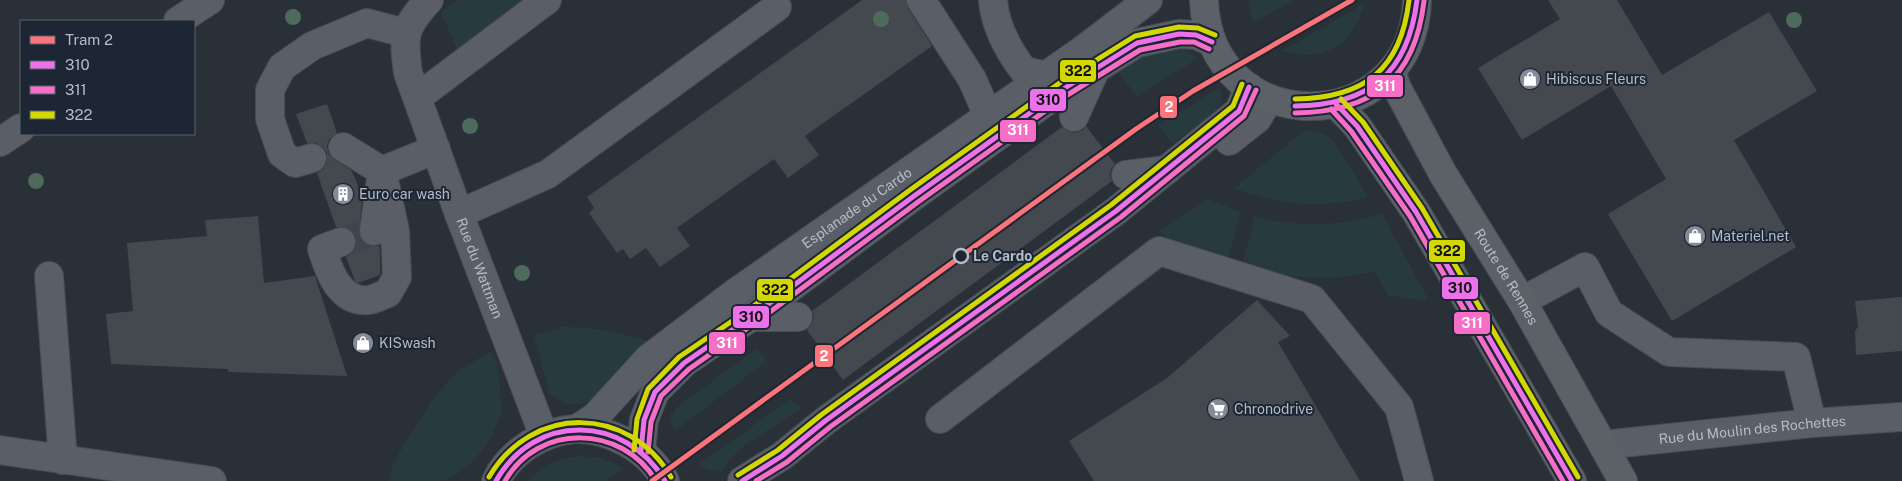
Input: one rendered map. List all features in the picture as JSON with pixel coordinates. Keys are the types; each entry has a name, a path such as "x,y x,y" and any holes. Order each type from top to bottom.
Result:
{"main road":[{"path":"1204,0 1206,22 1212,42 1230,70 1259,93 1290,105 1313,107 1336,104 1356,97 1375,86 1391,71 1403,55 1422,6"},
{"name":"Route de Rennes","path":"1391,71 1397,88 1443,174 1522,301 1623,481"},
{"path":"1336,104 1357,126 1416,212 1565,479"}],"street":[{"path":"180,20 210,0"},
{"path":"312,158 296,163 282,154 270,119 270,90 282,67 312,46 367,23 405,33 417,12 429,0"},
{"path":"418,97 546,0"},
{"path":"921,0 972,80 983,104 991,114"},
{"path":"993,0 996,17 1010,53 1024,71 1047,76"},
{"name":"Esplanade du Cardo","path":"577,429 595,416 648,359 735,293 1047,76 1148,0"},
{"path":"459,214 548,174 778,7"},
{"name":"Rue du Wattman","path":"405,33 408,73 459,214 544,436"},
{"name":"Esplanade du Cardo","path":"641,451 644,420 655,392 684,363 751,317 914,196 1096,68 1137,43 1179,34 1196,35 1212,42"},
{"path":"1074,117 1096,68"},
{"path":"742,481 782,456 825,421 1116,212 1259,93"},
{"path":"766,481 1196,167 1257,119 1259,93"},
{"path":"0,142 20,129"},
{"path":"341,242 322,249 328,268 341,290 350,297 369,300 388,293 397,277 395,231 382,171 343,147"},
{"path":"382,171 436,149"},
{"path":"1126,175 1167,170"},
{"path":"374,231 382,171"},
{"path":"940,419 1159,251 1312,299 1399,407 1419,481"},
{"path":"1522,301 1585,267 1609,313 1669,352 1796,357 1812,423"},
{"path":"50,276 63,460"},
{"path":"751,317 798,317"},
{"path":"825,421 845,381"},
{"name":"Rue du Moulin des Rochettes","path":"1603,445 1812,423 1902,417"},
{"path":"496,481 500,473 519,451 544,436 577,429 611,434 641,451 665,481"},
{"path":"0,450 212,481"}],"green space":[{"path":"457,0 529,0 459,54 441,12"},
{"path":"1248,0 1294,0 1253,23"},
{"path":"1365,3 1360,18 1353,30 1336,47 1312,54 1282,51"},
{"path":"1176,47 1188,51 1198,58 1137,97 1116,68 1138,54"},
{"path":"1220,87 1222,96 1220,104 1214,112 1198,126 1172,143 1158,126"},
{"path":"1307,130 1324,133 1334,142 1368,197 1334,203 1300,204 1267,199 1235,188 1302,132"},
{"path":"1208,199 1241,212 1227,263 1183,246 1159,231"},
{"path":"1382,214 1426,295 1427,299 1425,302 1397,296 1389,297 1375,272 1316,278 1242,267 1255,216 1302,224 1318,224 1350,221"},
{"path":"562,327 608,331 651,342 596,398 581,404 566,404 549,393 534,335"},
{"path":"757,348 767,361 675,431 670,419 676,408"},
{"path":"490,351 498,363 502,413 490,440 472,463 453,477 440,481 390,481 393,463 431,401 457,372"},
{"path":"790,399 801,408 745,445 729,460 721,472 709,470 698,465"},
{"path":"582,456 602,458 624,468 606,481 528,481 552,462"}],"building":[{"path":"862,0 906,0 908,8 932,46 805,136 819,155 788,178 774,159 677,228 690,246 660,267 646,248 630,259 623,249 617,253 589,213 594,208 587,197"},
{"path":"1548,0 1617,0 1662,75 1769,12 1817,91 1734,140 1796,247 1672,321 1608,214 1666,179 1611,86 1522,140 1478,68 1560,19"},
{"name":"Euro car wash","path":"327,104 337,133 329,139 327,146 329,154 351,170 362,200 360,237 365,244 379,246 380,250 380,275 358,283 355,281 346,257 353,252 356,245 355,236 351,230 344,227 336,227 317,173 323,169 327,162 327,153 323,147 316,143 307,143 296,114"},
{"path":"1086,126 1115,164 1111,169 1110,176 1112,181 843,380 807,330 812,324 814,317 812,311 1062,127 1075,133 1083,130"},
{"path":"258,216 264,283 315,276 347,376 229,372 227,369 111,364 106,314 133,311 127,243 207,236 205,220"},
{"path":"1902,297 1902,351 1856,355 1855,331 1858,327 1855,301"},
{"name":"Chronodrive","path":"1257,300 1290,336 1278,342 1360,481 1094,481 1069,441 1167,378"}],"tunnel":[{"path":"341,242 374,231"}],"tram line":[{"name":"2","path":"652,481 1136,129 1193,91 1352,0"}],"transit line":[{"name":"322","path":"1295,99 1341,93 1359,86 1375,75 1388,62 1398,45 1405,24 1409,0"},
{"name":"310","path":"1295,106 1321,104 1344,99 1364,92 1380,80 1394,66 1405,48 1417,0"},
{"name":"311","path":"1295,113 1323,111 1347,106 1368,98 1385,86 1400,70 1411,51 1419,28 1424,1"},
{"name":"322","path":"634,450 637,419 648,389 679,357 747,311 910,190 1061,82 1135,36 1179,27 1198,28 1215,35"},
{"name":"310","path":"641,451 644,420 655,392 684,363 751,317 914,196 1065,88 1137,43 1179,34 1196,35 1212,42"},
{"name":"311","path":"648,452 651,422 661,396 689,369 755,323 918,202 1069,94 1140,50 1180,42 1194,42 1209,49"},
{"name":"322","path":"738,475 778,450 821,415 1111,205 1233,106 1242,84"},
{"name":"310","path":"742,481 782,456 825,421 1116,211 1239,111 1249,87"},
{"name":"311","path":"756,481 787,462 830,427 1121,217 1244,116 1256,90"},
{"name":"322","path":"1341,99 1363,122 1422,208 1578,477"},
{"name":"310","path":"1336,104 1357,126 1416,212 1572,481"},
{"name":"311","path":"1331,109 1351,131 1410,216 1563,481"},
{"name":"322","path":"489,477 507,453 530,436 554,426 580,423 606,426 631,436 653,453 671,477"},
{"name":"310","path":"496,481 513,458 533,442 556,433 580,430 604,433 627,443 648,459 665,481"},
{"name":"311","path":"505,481 520,462 538,449 558,440 580,438 602,441 623,449 641,462 656,481"}],"place":[{"name":"Hibiscus Fleurs","path":"1530,79"},
{"name":"Euro car wash","path":"343,194"},
{"name":"Materiel.net","path":"1695,236"},
{"name":"Le Cardo","path":"961,256"},
{"name":"KISwash","path":"363,343"},
{"name":"Chronodrive","path":"1218,409"}]}
